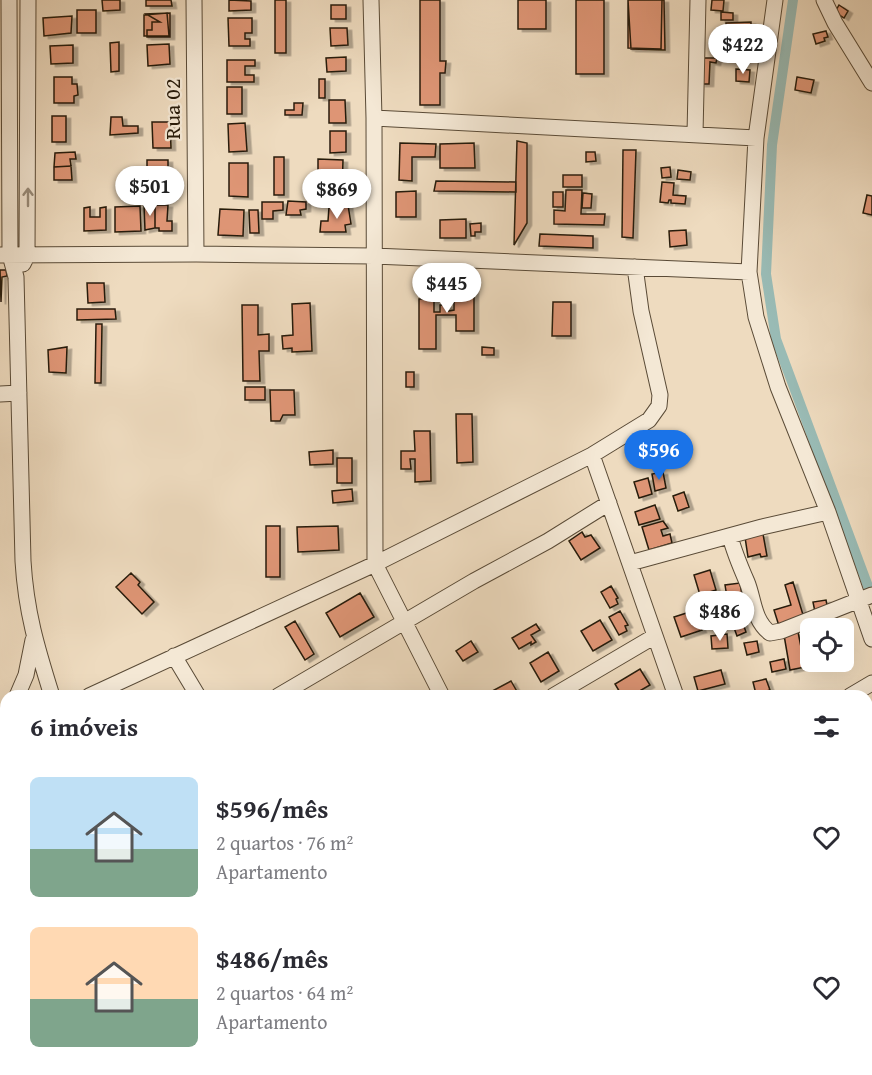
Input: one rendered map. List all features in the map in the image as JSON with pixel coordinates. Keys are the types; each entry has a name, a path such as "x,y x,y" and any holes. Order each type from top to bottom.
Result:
{"street":[{"path":"9,0 5,255 16,277 25,597 50,690"},
{"path":"16,277 27,256 28,0"},
{"name":"Rua 02","path":"194,0 196,254"},
{"path":"371,0 374,118 375,564 439,690"},
{"path":"695,134 698,0"},
{"path":"775,0 756,138 749,272 756,317 778,387 863,599 872,639"},
{"path":"824,0 835,23 872,83"},
{"path":"374,118 756,138"},
{"path":"5,255 374,256 749,272"},
{"path":"102,690 375,564 592,455 649,420 659,406 659,385 643,321 635,267"},
{"path":"0,394 19,393"},
{"path":"592,455 674,690"},
{"path":"288,690 548,541 609,503"},
{"path":"630,563 828,512"},
{"path":"730,536 753,606 770,633 863,599"},
{"path":"563,690 655,636"},
{"path":"20,690 26,675 34,637"},
{"path":"174,656 194,690"}],"building":[{"path":"102,0 120,0 120,10 103,11"},
{"path":"146,0 171,0 172,6 146,6"},
{"path":"229,0 251,1 251,10 229,11"},
{"path":"275,0 286,0 286,53 275,53"},
{"path":"420,0 440,0 440,61 446,61 445,73 440,73 440,105 420,105"},
{"path":"518,0 546,0 546,29 518,29"},
{"path":"576,0 604,0 604,74 576,74"},
{"path":"628,0 662,0 661,49 628,48"},
{"path":"628,0 664,0 665,50 631,49"},
{"path":"712,0 724,0 723,11 711,10"},
{"path":"331,5 346,5 346,19 331,19"},
{"path":"839,5 848,11 844,18 835,12"},
{"path":"77,10 96,10 96,33 77,33"},
{"path":"721,12 733,13 733,20 721,20"},
{"path":"167,13 169,36 144,36 144,15"},
{"path":"170,13 170,37 147,37 147,30 152,30 152,22 160,22 146,14"},
{"path":"72,16 71,33 44,36 43,18"},
{"path":"228,18 252,18 252,33 245,33 245,39 250,39 250,46 229,46"},
{"path":"751,22 751,41 735,42 735,35 726,32 726,23"},
{"path":"330,28 347,28 348,45 331,46"},
{"path":"826,31 828,37 824,38 825,41 816,44 813,34"},
{"path":"119,42 119,71 111,72 110,43"},
{"path":"169,44 170,64 148,66 147,45"},
{"path":"73,45 73,63 51,64 50,46"},
{"path":"346,57 346,71 327,72 326,58"},
{"path":"702,58 717,58 716,63 710,62 709,84 701,84"},
{"path":"227,60 255,60 255,66 245,66 245,75 254,75 254,82 227,82"},
{"path":"736,69 750,70 749,82 736,81"},
{"path":"54,77 72,77 72,84 77,84 78,95 74,96 74,103 54,103"},
{"path":"797,77 814,80 811,93 795,90"},
{"path":"319,79 325,79 325,98 319,98"},
{"path":"227,87 242,87 242,114 227,114"},
{"path":"329,100 345,100 346,123 329,123"},
{"path":"294,103 303,103 302,115 285,115 285,110 294,110"},
{"path":"52,116 66,116 66,142 52,142"},
{"path":"111,117 122,117 123,126 138,126 138,133 110,135"},
{"path":"152,122 170,122 171,148 153,148"},
{"path":"245,123 247,151 229,152 228,124"},
{"path":"330,131 346,131 346,152 330,153"},
{"path":"517,141 527,143 527,223 514,245"},
{"path":"400,143 436,144 435,157 412,157 412,181 399,180"},
{"path":"474,143 475,168 440,168 440,144"},
{"path":"623,150 636,150 633,238 622,237"},
{"path":"75,152 76,159 70,159 71,166 54,167 55,153"},
{"path":"586,152 595,152 596,161 586,162"},
{"path":"274,157 284,157 284,195 274,195"},
{"path":"318,159 343,160 342,191 337,191 337,195 318,195"},
{"path":"147,160 168,160 168,182 147,182"},
{"path":"229,163 248,163 248,197 229,196"},
{"path":"71,166 72,180 54,180 54,167"},
{"path":"670,167 671,177 662,178 661,168"},
{"path":"678,170 691,172 690,180 677,179"},
{"path":"563,175 582,175 582,187 563,187"},
{"path":"436,181 516,182 516,192 434,191"},
{"path":"662,182 674,183 673,195 686,196 685,204 671,203 671,200 668,203 660,202"},
{"path":"566,190 582,190 581,214 605,214 604,225 554,224 554,210 565,211"},
{"path":"416,191 416,217 396,217 396,192"},
{"path":"553,192 563,192 563,207 553,207"},
{"path":"583,193 592,194 591,208 582,208"},
{"path":"867,195 872,196 872,215 863,213"},
{"path":"288,201 306,202 306,209 300,210 301,215 286,215"},
{"path":"262,202 283,202 283,210 273,211 273,219 262,219"},
{"path":"144,205 155,205 155,228 145,230"},
{"path":"155,205 168,205 167,221 172,221 172,231 159,231 159,228 155,228"},
{"path":"348,205 351,224 345,225 346,232 320,232 321,221 328,221 329,207"},
{"path":"140,206 141,231 115,232 115,207"},
{"path":"90,207 90,217 100,217 100,208 106,207 106,230 84,231 84,208"},
{"path":"220,209 244,210 243,236 218,235"},
{"path":"249,210 258,210 259,233 250,233"},
{"path":"466,219 466,238 440,238 440,220"},
{"path":"481,223 481,232 475,232 475,236 471,236 470,224"},
{"path":"686,230 687,245 670,247 669,231"},
{"path":"540,234 593,236 593,248 539,246"},
{"path":"0,270 6,270 7,276 2,277 1,302"},
{"path":"454,282 474,282 474,331 456,331 456,315 436,315 436,349 419,349 419,299 434,299 434,312 440,312 440,305 448,305 448,311 454,310"},
{"path":"87,283 104,283 105,302 88,303"},
{"path":"553,302 571,302 571,336 552,336"},
{"path":"310,303 312,351 292,352 292,348 283,349 282,336 293,335 292,304"},
{"path":"242,305 258,305 258,335 269,334 269,351 259,351 260,381 243,381"},
{"path":"77,309 115,309 116,319 77,320"},
{"path":"96,324 102,324 101,383 95,383"},
{"path":"67,347 66,373 49,372 48,350"},
{"path":"482,347 494,348 494,355 482,355"},
{"path":"406,372 414,372 414,387 406,387"},
{"path":"245,387 265,387 265,400 245,400"},
{"path":"270,390 294,390 295,415 283,415 280,421 271,421"},
{"path":"456,414 472,414 473,462 457,463"},
{"path":"414,431 430,431 431,481 415,482 415,459 410,459 411,469 401,469 401,451 415,451"},
{"path":"333,450 333,464 310,465 309,452"},
{"path":"337,458 352,458 352,483 337,483"},
{"path":"663,472 666,488 655,491 652,474"},
{"path":"648,478 652,494 639,498 634,482"},
{"path":"352,489 353,501 333,503 332,491"},
{"path":"684,492 689,507 678,511 673,496"},
{"path":"655,505 660,519 639,525 635,512"},
{"path":"663,521 668,528 661,530 663,536 670,534 672,543 649,550 642,527"},
{"path":"266,526 280,526 280,577 266,577"},
{"path":"338,526 339,550 298,552 297,527"},
{"path":"582,532 585,537 591,535 600,548 581,560 569,541"},
{"path":"763,534 767,556 761,557 760,554 748,557 745,537"},
{"path":"710,570 716,590 700,595 694,575"},
{"path":"131,573 140,582 138,585 154,602 142,614 116,587"},
{"path":"793,582 804,618 779,626 774,610 791,605 785,585"},
{"path":"740,583 742,595 727,597 725,585"},
{"path":"611,586 618,598 616,599 618,604 610,608 601,592"},
{"path":"360,593 374,617 340,637 326,613"},
{"path":"826,600 828,610 815,612 813,602"},
{"path":"696,610 698,616 696,618 702,630 681,637 674,617"},
{"path":"620,611 628,625 625,626 627,631 619,635 609,617"},
{"path":"600,620 612,640 593,651 581,631"},
{"path":"295,621 314,654 305,660 285,627"},
{"path":"742,621 746,632 737,636 733,625"},
{"path":"536,624 540,630 531,635 536,642 531,645 531,642 519,649 512,638"},
{"path":"798,632 800,668 790,670 784,635"},
{"path":"727,634 728,648 712,649 711,636"},
{"path":"471,641 478,652 463,661 456,651"},
{"path":"757,641 759,652 747,655 744,643"},
{"path":"548,652 559,671 541,682 530,663"},
{"path":"784,659 786,669 772,672 770,662"},
{"path":"640,669 650,685 641,690 618,690 615,684"},
{"path":"721,670 725,684 698,690 694,677"},
{"path":"766,679 770,690 755,690 753,682"},
{"path":"511,681 516,690 494,690"}],"waterway":[{"path":"793,0 772,145 766,274 776,339 872,597"}]}
